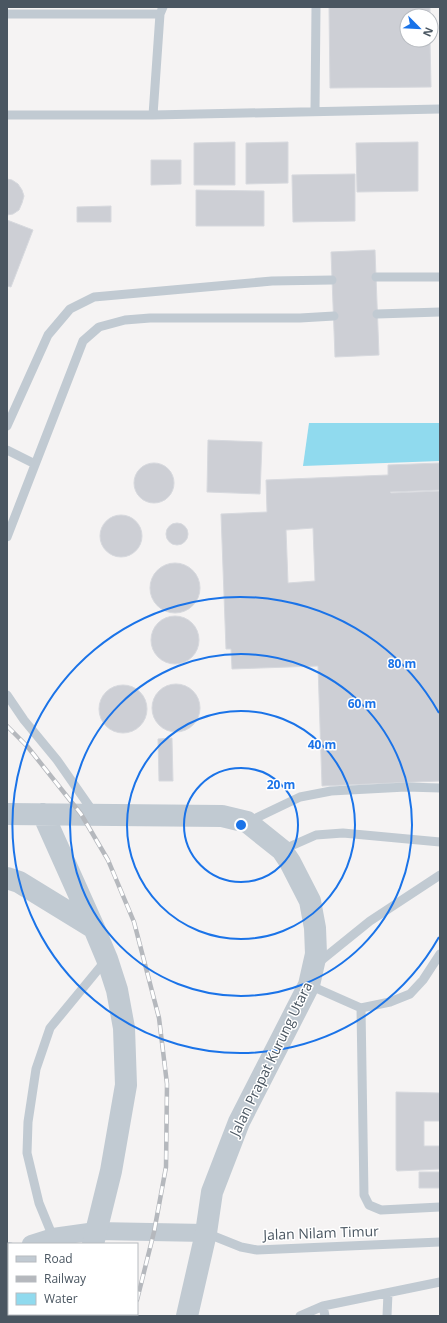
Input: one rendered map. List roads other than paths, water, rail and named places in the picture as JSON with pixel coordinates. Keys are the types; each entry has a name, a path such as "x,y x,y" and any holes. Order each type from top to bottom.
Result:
{"street":[{"name":"Jalan Prapat Kurung Utara","path":"7,814 222,816 247,822 282,850 299,878 310,901 315,928 316,954 311,976 239,1122 212,1192 206,1233 187,1316"},
{"path":"43,814 107,959 117,990 124,1028 126,1085 111,1171 94,1237"},
{"path":"7,878 25,885 94,928"},
{"path":"35,1243 53,1237 206,1233"}],"lane":[{"path":"315,111 316,7"},
{"path":"7,14 162,10 153,115"},
{"path":"7,115 153,115 440,109"},
{"path":"376,278 440,277"},
{"path":"7,426 48,335 70,309 94,297 272,281 332,280"},
{"path":"377,314 440,312"},
{"path":"7,537 84,341 99,327 125,320 150,318 300,318 334,316"},
{"path":"7,450 35,464"},
{"path":"7,695 24,720 57,760 95,815"},
{"path":"247,822 300,797 331,791 406,787 440,788"},
{"path":"282,850 316,835 343,833 440,842"},
{"path":"440,875 370,921 311,976 361,1008 390,1002 410,994 423,980 440,954"},
{"path":"53,1237 39,1203 27,1153 28,1122 36,1069 50,1028 107,959"},
{"path":"361,1008 364,1195 369,1205 381,1210 440,1207"},
{"name":"Jalan Nilam Timur","path":"206,1233 241,1247 257,1250 440,1242"},
{"path":"300,1316 323,1306 440,1282"},
{"path":"387,1316 388,1293"},
{"path":"323,1306 325,1316"}],"water":[{"path":"309,423 440,423 440,461 303,466"}],"railway":[{"path":"7,726 27,746 81,814 108,860 134,922 159,1018 167,1084 166,1167 154,1232 138,1296"}]}
